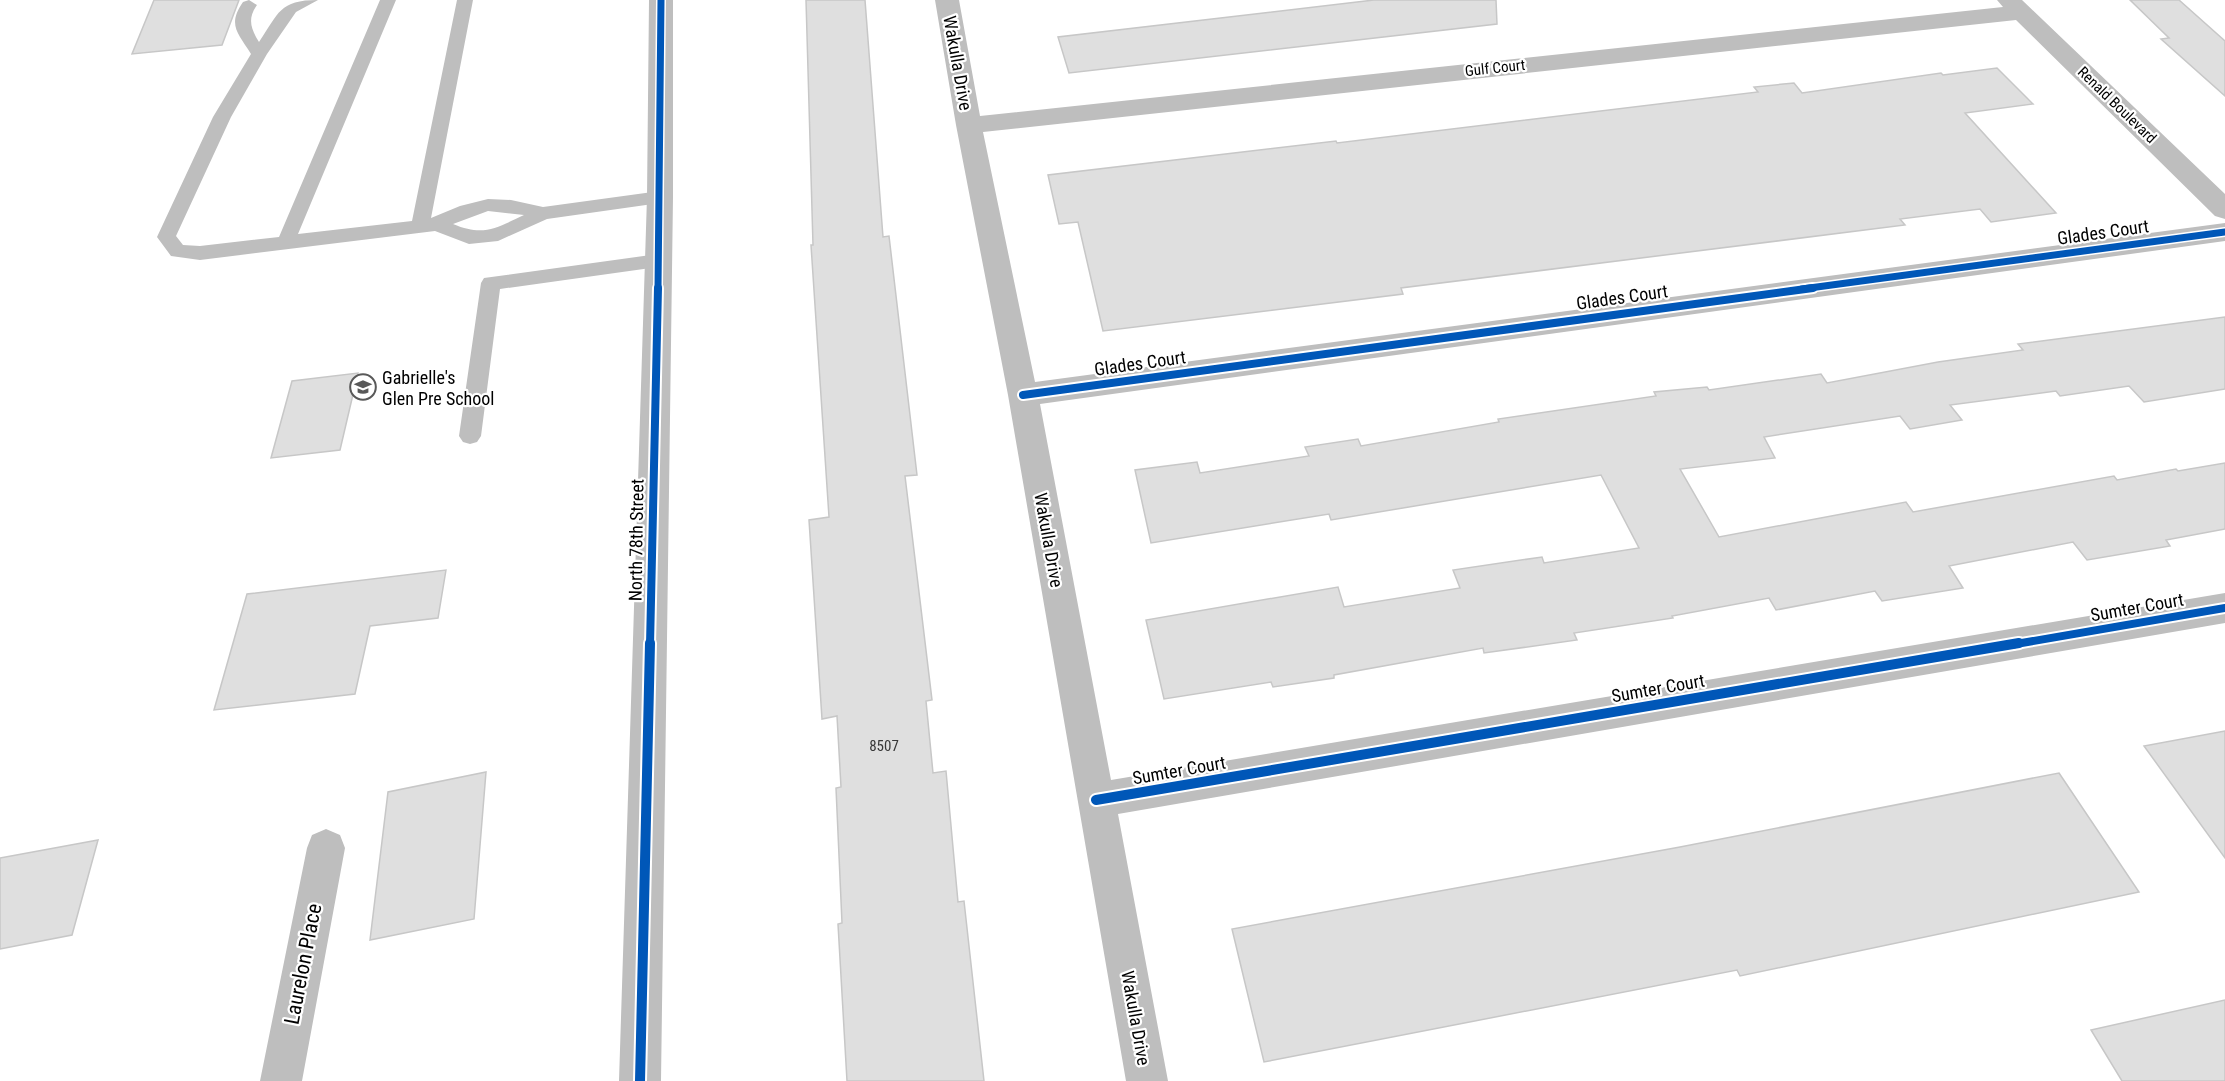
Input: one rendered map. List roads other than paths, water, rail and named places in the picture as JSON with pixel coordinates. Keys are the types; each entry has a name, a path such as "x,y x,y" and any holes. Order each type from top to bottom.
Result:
{"street":[{"name":"North 78th Street","path":"640,1081 660,197 661,0"},
{"name":"Wakulla Drive","path":"947,0 969,125 1023,395 1147,1081"},
{"name":"Gulf Court","path":"969,125 2015,6"},
{"name":"Renald Boulevard","path":"2015,6 2225,210"},
{"name":"Glades Court","path":"1023,395 2225,232"},
{"name":"Sumter Court","path":"1096,800 2225,608"},
{"name":"Laurelon Place","path":"281,1081 326,848"}],"lane":[{"path":"310,0 290,9 222,117 166,237 178,251 201,253 429,225 474,206 493,204 503,203 543,213"},
{"path":"286,242 388,0"},
{"path":"429,225 465,0"},
{"path":"249,5 242,13 241,23 260,54"},
{"path":"429,225 469,238 498,235 543,213 660,197"},
{"path":"470,436 491,283 658,261"}],"place":[{"name":"Gabrielle's Glen Pre School","path":"363,387"}]}
